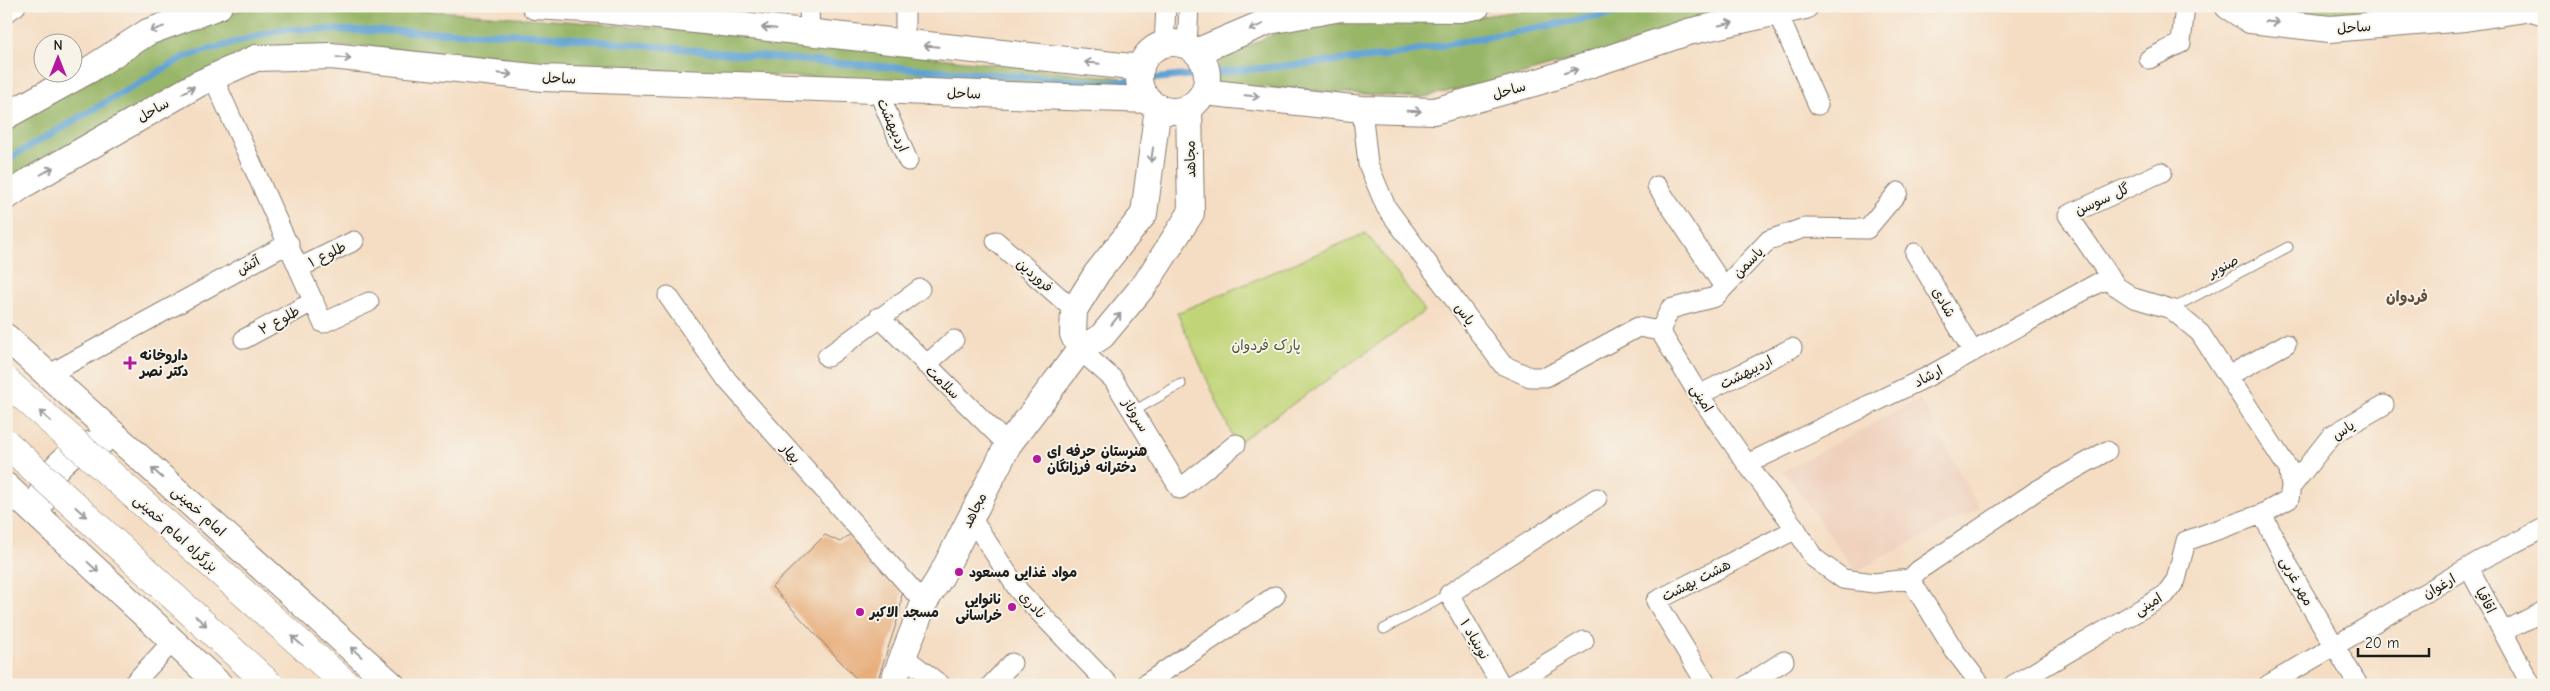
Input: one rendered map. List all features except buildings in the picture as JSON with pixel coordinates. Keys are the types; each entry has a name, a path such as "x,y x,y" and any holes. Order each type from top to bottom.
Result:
{"highway":[{"name":"بزرگراه امام خمینی","path":"6,381 346,685"},
{"path":"6,443 270,685"}],"street":[{"path":"6,13 16,6"},
{"path":"6,116 89,70 148,32 219,6"},
{"path":"809,6 810,33"},
{"path":"905,6 905,43"},
{"path":"1166,6 1183,48 1207,71 1197,99"},
{"path":"1183,48 1189,6"},
{"path":"1080,350 1073,334 1074,310 1097,273 1144,214 1153,104 1139,79 1141,68 1146,58 1154,49 1183,48 1269,22 1341,8 1460,9 1477,6"},
{"path":"2149,59 2181,43 2185,6"},
{"name":"ساحل","path":"2228,6 2250,20 2330,29 2465,18 2532,8 2544,12"},
{"path":"547,7 700,13 810,33 1141,68"},
{"path":"1792,9 1818,105"},
{"name":"ساحل","path":"6,197 45,172 213,77 256,58 331,56 543,78 877,89 1153,104 1168,111 1197,99 1362,109 1434,111 1541,80 1688,32 1792,9"},
{"path":"213,77 289,243 323,323 369,302"},
{"name":"اردیبهشت","path":"877,89 908,161"},
{"name":"مجاهد","path":"892,685 924,603 941,576 970,516 1008,445 1080,350 1102,336 1146,283 1191,213 1197,99"},
{"name":"یاس","path":"1362,109 1368,164 1386,206 1503,365 1530,377 1546,376 1638,327 1660,331"},
{"name":"گل سوسن","path":"2112,284 2068,215 2162,172"},
{"path":"1657,186 1724,287"},
{"name":"یاسمن","path":"1660,331 1670,309 1715,297 1769,240 1804,228 1867,229 1898,192"},
{"name":"طلوع ۱","path":"300,268 354,241"},
{"name":"فروردین","path":"996,241 1074,310"},
{"name":"آتش","path":"48,374 289,243"},
{"name":"شادی","path":"1915,253 1973,352"},
{"path":"2112,284 2134,298 2171,309 2200,333 2289,470 2291,487"},
{"name":"ارشاد","path":"1747,464 1927,377 1973,352 2112,284"},
{"path":"827,357 920,288"},
{"name":"بهار","path":"668,296 727,380 924,603"},
{"name":"طلوع ۲","path":"244,339 314,301"},
{"name":"سلامت","path":"878,318 1008,445"},
{"name":"امینی","path":"1660,331 1699,395 1747,464 1796,529 1814,558 1843,579 1874,583 1910,579"},
{"name":"امام خمینی","path":"6,337 392,685"},
{"path":"926,365 954,340"},
{"path":"2228,376 2286,344"},
{"name":"اردیبهشت","path":"1699,395 1792,348"},
{"name":"سروناز","path":"1080,350 1113,378 1180,489 1236,444"},
{"path":"6,482 24,478 43,469 59,453 72,432 77,417 76,400"},
{"name":"یاس","path":"2262,514 2289,499 2291,487 2332,435 2384,406"},
{"path":"41,518 41,499 49,480 60,464 78,450 97,442 121,440"},
{"path":"1982,685 1954,650 1910,579 1919,570 2036,492 2107,451"},
{"path":"6,486 220,685"},
{"path":"1449,594 1597,498"},
{"name":"امینی","path":"2013,685 2165,595 2176,580 2186,541 2262,514"},
{"name":"مهر غربی","path":"2262,514 2300,588 2358,685"},
{"name":"نادری","path":"970,516 1019,591 1109,685"},
{"name":"ارغوان","path":"2268,685 2469,568 2544,528"},
{"name":"هشت بهشت","path":"1706,684 1656,601 1796,529"},
{"name":"اقاقیا","path":"2469,568 2530,685"},
{"name":"نوبنیاد ۱","path":"1449,594 1501,685"},
{"path":"1144,685 1275,596"},
{"path":"2502,632 2544,611"},
{"path":"132,685 173,641"},
{"path":"1512,685 1584,641"},
{"path":"903,656 941,685"},
{"path":"1747,685 1784,662"},
{"path":"991,685 1012,663"}],"lane":[{"name":"صنوبر","path":"2171,309 2288,246"},
{"path":"1134,411 1182,384"},
{"path":"1384,629 1449,594"}],"shaded area":[{"path":"1920,399 1979,508 1856,571 1784,471"}],"green space":[{"path":"319,6 450,12 681,30 1122,78 1129,91 498,63 364,46 270,48 6,184 6,130 150,44 207,21 250,7"},
{"path":"1557,6 1765,6 1523,74 1420,98 1216,84 1220,60 1280,31 1331,23 1461,19"},
{"path":"2256,6 2448,6 2344,16 2261,9"},
{"name":"پارک فردوان","path":"1366,233 1425,311 1236,444 1177,313"}],"waterway":[{"path":"6,160 184,57 282,29 526,34 821,62 1109,83 1385,56 1653,6"}],"place":[{"name":"داروخانه دکتر نصر","path":"130,363"},
{"name":"هنرستان حرفه ای دخترانه فرزانگان","path":"1037,459"},
{"name":"مواد غذایی مسعود","path":"959,572"},
{"name":"نانوایی خراسانی","path":"1012,607"},
{"name":"مسجد الاکبر","path":"860,612"}],"district":[{"name":"فردوان","path":"2407,297"}]}
